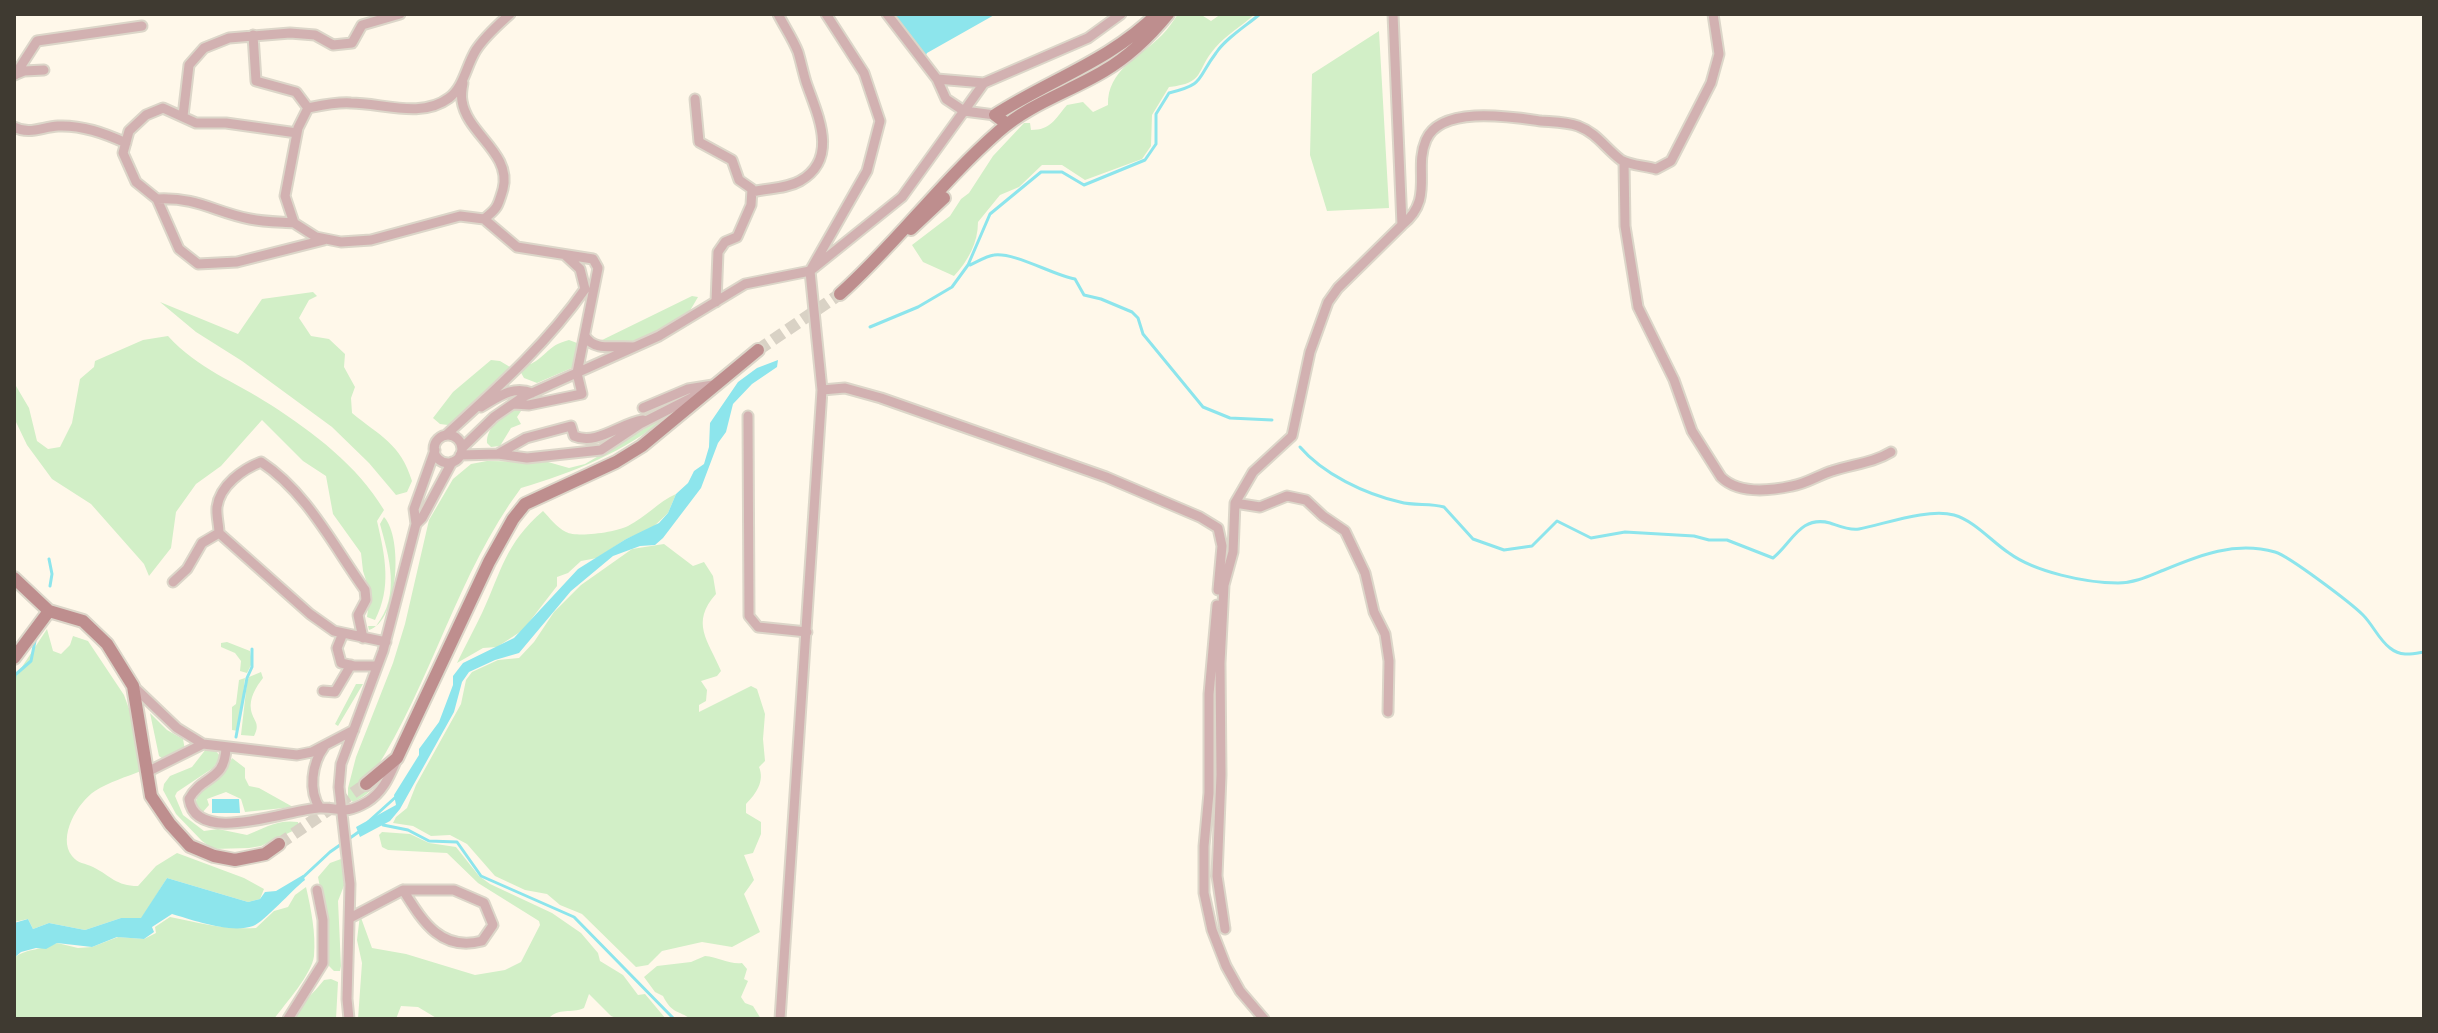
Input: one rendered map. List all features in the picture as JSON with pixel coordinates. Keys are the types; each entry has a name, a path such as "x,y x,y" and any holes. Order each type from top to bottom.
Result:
{"street":[{"path":"183,116 189,65 204,48 229,38 253,35 315,35 333,45 352,43 362,25 400,14"},
{"path":"308,108 329,103 427,108 449,98 463,80 475,51 510,14"},
{"path":"752,192 801,180 814,169 821,155 824,134 817,107 806,83 797,49 778,14"},
{"path":"780,1019 822,390 810,271 867,171 880,121 864,73 826,14"},
{"path":"887,14 937,79 946,99 964,111 995,115 1007,124"},
{"path":"937,79 984,83 1088,38 1121,14"},
{"path":"995,115 1038,89 1107,55 1157,14"},
{"path":"840,294 901,234 980,148 1007,124 1039,103 1102,73 1122,59 1168,14"},
{"path":"1393,14 1402,225"},
{"path":"1225,929 1217,876 1221,775 1220,663 1224,585 1233,552 1235,503 1253,472 1292,436 1310,352 1328,302 1338,288 1415,215 1420,200 1425,141 1435,128 1457,118 1500,116 1574,124 1594,133 1624,162 1656,169 1671,161 1711,83 1719,54 1713,14"},
{"path":"15,75 37,41 142,26"},
{"path":"253,35 256,81 296,92 308,108"},
{"path":"15,75 24,71 44,70"},
{"path":"463,80 461,100 467,115 501,162 505,180 498,208 484,219"},
{"path":"416,524 458,455 494,417 514,404 659,336 745,284 810,271 902,197 984,83"},
{"path":"695,99 699,142 732,160 739,180 752,189 751,205 737,237 725,242 718,252 716,302"},
{"path":"297,133 226,123 196,123 163,108 146,115 129,131 123,153 136,182 157,199 179,249 198,264 237,262 327,239"},
{"path":"294,223 285,196 297,133 308,108"},
{"path":"14,127 22,131 58,126 98,130 126,143"},
{"path":"1624,162 1625,226 1638,307 1674,380 1692,431 1721,477 1743,490 1793,486 1831,471 1878,460 1891,452"},
{"path":"157,199 174,198 205,203 249,219 294,223 316,237 341,242 371,240 460,216 484,219 517,247 593,259 598,268 577,373 582,394 535,404 514,404"},
{"path":"349,1019 350,884 339,787 341,764 386,642 416,524 414,509 438,440 559,324 585,289 580,269 566,256"},
{"path":"585,336 595,346 636,347"},
{"path":"226,747 226,763 189,799 190,809 208,822 235,822 320,808 342,812 368,801 381,790 489,562 525,504 616,462 642,446 758,350"},
{"path":"643,408 688,389 716,385"},
{"path":"435,450 440,460 458,455 498,454 542,458 601,450 649,420 716,385"},
{"path":"550,386 554,400"},
{"path":"822,390 845,388 911,408 1106,477 1200,517 1218,528 1222,546 1209,694 1209,793 1204,893 1212,930 1226,966 1240,991 1264,1019"},
{"path":"458,424 475,410 508,392 521,389 532,393"},
{"path":"532,393 535,404"},
{"path":"748,416 749,616 758,627 807,632"},
{"path":"498,454 526,438 573,426 574,436 594,438 628,422 649,420"},
{"path":"446,435 459,440 458,455"},
{"path":"363,638 358,615 366,600 365,590 318,521 277,473 261,462 244,468 226,488 217,505 219,533 310,614 334,631 363,638 386,642"},
{"path":"1235,503 1260,507 1287,496 1306,500 1345,531 1365,573 1374,612 1385,634 1389,661 1388,712"},
{"path":"173,582 187,569 202,543 219,533"},
{"path":"14,578 49,611 83,621 107,644 133,686 177,728 203,744 297,755 312,752 354,730"},
{"path":"14,658 49,611"},
{"path":"343,633 337,648 341,663 377,666"},
{"path":"323,691 335,692 351,665"},
{"path":"133,686 151,796 190,846 214,856 235,860 265,854 279,844"},
{"path":"320,808 313,787 314,769 319,755 330,743"},
{"path":"147,772 203,744"},
{"path":"366,784 397,758"},
{"path":"288,1019 323,963 323,920 317,890"},
{"path":"350,918 403,890 454,890 484,903 493,925 482,941 468,945 439,936 424,923 403,890"},
{"path":"342,1019 347,999"}],"green space":[{"path":"1178,14 1200,14 1211,21 1221,14 1255,14 1219,43 1195,79 1169,87 1152,115 1151,146 1142,159 1085,180 1062,165 1042,165 1019,187 1000,195 978,222 971,251 954,276 923,262 912,245 950,216 993,156 1024,123 1030,123 1031,130 1038,130 1052,123 1067,105 1083,102 1093,112 1108,105 1109,93 1119,73 1162,35"},
{"path":"1379,31 1389,208 1327,211 1310,155 1312,74"},
{"path":"313,292 317,296 309,300 299,318 311,336 329,339 345,354 344,367 355,387 351,398 352,413 396,449 412,481 407,492 396,495 332,427 242,361 196,332 160,302 238,334 262,299"},
{"path":"692,296 698,297 688,314 638,343 598,342"},
{"path":"168,336 204,366 271,405 319,439 348,464 373,494 384,510 377,521 385,571 384,596 375,620 367,617 370,593 361,553 333,514 326,476 303,461 262,420 221,466 196,484 176,512 171,548 149,576 144,564 91,504 52,479 27,445 16,422 16,386 29,408 37,441 48,449 60,447 72,423 80,379 94,367 95,361 143,340"},
{"path":"569,340 577,343 579,351 574,367 537,383 524,378 522,369 554,346"},
{"path":"491,360 510,367 478,403 448,425 440,424 433,418 453,392"},
{"path":"516,407 521,411 517,417 521,424 511,428 500,446 491,447 487,437 492,427"},
{"path":"665,414 668,416 651,429 616,450 580,468 521,488 479,556 412,702 374,772 381,781 357,800 353,802 348,798 356,757 405,624 429,520 453,479 471,464 487,461 548,462 569,468 585,464"},
{"path":"676,494 668,513 652,528 626,539 597,558 581,561 568,573 557,577 557,586 523,630 497,647 483,648 457,663 512,546 543,511 566,532 597,534 628,526"},
{"path":"384,517 394,542 395,578 387,611 377,625 384,614 391,589 380,524"},
{"path":"664,544 693,566 704,562 713,576 716,594 708,604 703,623 707,641 721,671 717,676 701,681 707,690 706,701 699,705 699,712 751,686 757,689 765,714 765,761 759,767 761,777 758,787 746,804 746,813 761,822 761,834 753,853 744,855 754,880 744,894 760,932 732,947 702,942 662,951 648,965 636,967 582,914 560,905 547,894 525,890 495,876 467,844 450,835 431,836 413,826 393,823 407,808 416,785 461,704 466,680 472,672 498,660 519,658 554,612 581,585 632,549"},
{"path":"47,629 53,651 61,654 70,645 73,636 88,641 124,695 136,728 141,771 100,788 82,803 68,830 68,848 72,856 119,882 138,886 156,866 177,853 244,878 264,889 260,899 248,902 167,878 142,918 121,918 85,930 49,923 33,929 28,919 14,922 14,679"},
{"path":"227,642 250,651 252,663 247,673 240,671 241,661 235,653 221,647 221,643"},
{"path":"261,672 263,678 251,701 256,732 254,736 241,735 247,682 249,677"},
{"path":"245,678 239,728 238,731 232,730 232,707 236,704 239,680"},
{"path":"356,684 363,684 338,726 335,724"},
{"path":"150,713 167,730 183,739 185,750 163,759 159,756"},
{"path":"206,749 214,749 221,757 213,768 177,792 175,796 183,815 204,831 218,829 247,835 291,821 298,822 299,828 261,846 249,848 213,849 202,841 176,814 163,790 170,776 192,767"},
{"path":"232,758 245,768 249,786 259,788 293,807 245,812 241,799 226,792 207,799 209,805 202,813 195,804 199,792 219,778"},
{"path":"382,832 410,834 429,843 456,847 479,876 490,884 552,913 581,933 598,953 600,961 623,975 638,995 645,994 666,1019 619,1019 611,1016 589,994 584,1008 556,1013 548,1019 438,1019 418,1007 401,1006 396,1019 358,1019 362,963 357,940 360,915 372,948 406,954 475,975 505,970 521,962 540,925 539,921 478,883 447,853 388,850 382,847 379,835"},
{"path":"341,859 345,883 338,901 341,966 340,971 334,971 329,966 328,929 318,877 330,863"},
{"path":"306,887 314,930 314,956 303,980 274,1019 14,1019 14,958 25,952 57,943 78,948 92,947 118,937 144,939 156,933 155,927 170,917 224,927 256,928 274,911 288,907 295,895"},
{"path":"705,956 742,963 747,969 744,979 748,981 741,997 753,1006 761,1019 691,1019 672,1009 644,977 657,966 691,962"},
{"path":"324,980 338,982 336,1019 292,1019"}],"water":[{"path":"894,14 996,14 927,53 924,59"},
{"path":"778,360 777,367 752,384 733,404 726,432 718,443 701,488 663,538 655,545 640,546 613,556 571,591 519,653 469,672 462,682 454,712 400,809 390,821 360,837 356,827 396,805 394,795 419,755 419,749 439,722 453,685 453,676 463,663 514,638 578,569 659,523 668,513 676,494 688,483 694,471 704,464 709,447 710,423 738,382 757,368"},
{"path":"212,799 239,799 240,813 212,813"},
{"path":"303,875 305,880 253,926 223,927 172,914 152,927 154,932 144,939 117,937 92,947 57,943 46,949 21,952 14,958 14,923 28,919 33,929 49,923 85,930 121,918 141,918 167,878 248,902 260,899 265,892 276,891"}],"waterway":[{"path":"870,327 918,307 952,287 968,265 990,214 1041,172 1062,172 1084,185 1145,160 1156,144 1156,114 1169,93 1195,83 1220,48 1260,14"},
{"path":"970,265 1002,255 1075,279 1084,295 1132,312 1138,318 1143,334 1203,407 1230,418 1272,420"},
{"path":"1300,447 1320,466 1359,488 1405,503 1444,507 1473,539 1504,550 1532,546 1557,521 1591,538 1625,532 1694,536 1727,540 1773,558 1797,532 1811,523 1830,523 1856,529 1919,515 1944,513 1969,522 2009,553 2032,566 2091,581 2130,582 2218,551 2260,549 2282,555 2334,591 2363,615 2394,651 2407,654 2424,652"},
{"path":"49,559 52,574 50,586"},
{"path":"14,687 15,675 31,661 36,636"},
{"path":"236,737 247,678 252,667 252,649"},
{"path":"368,822 398,795"},
{"path":"383,825 408,830 429,841 457,842 481,876 574,917 674,1019"},
{"path":"301,879 330,852 360,831"}],"tunnel":[{"path":"758,350 840,294"},
{"path":"279,844 366,784"}]}
